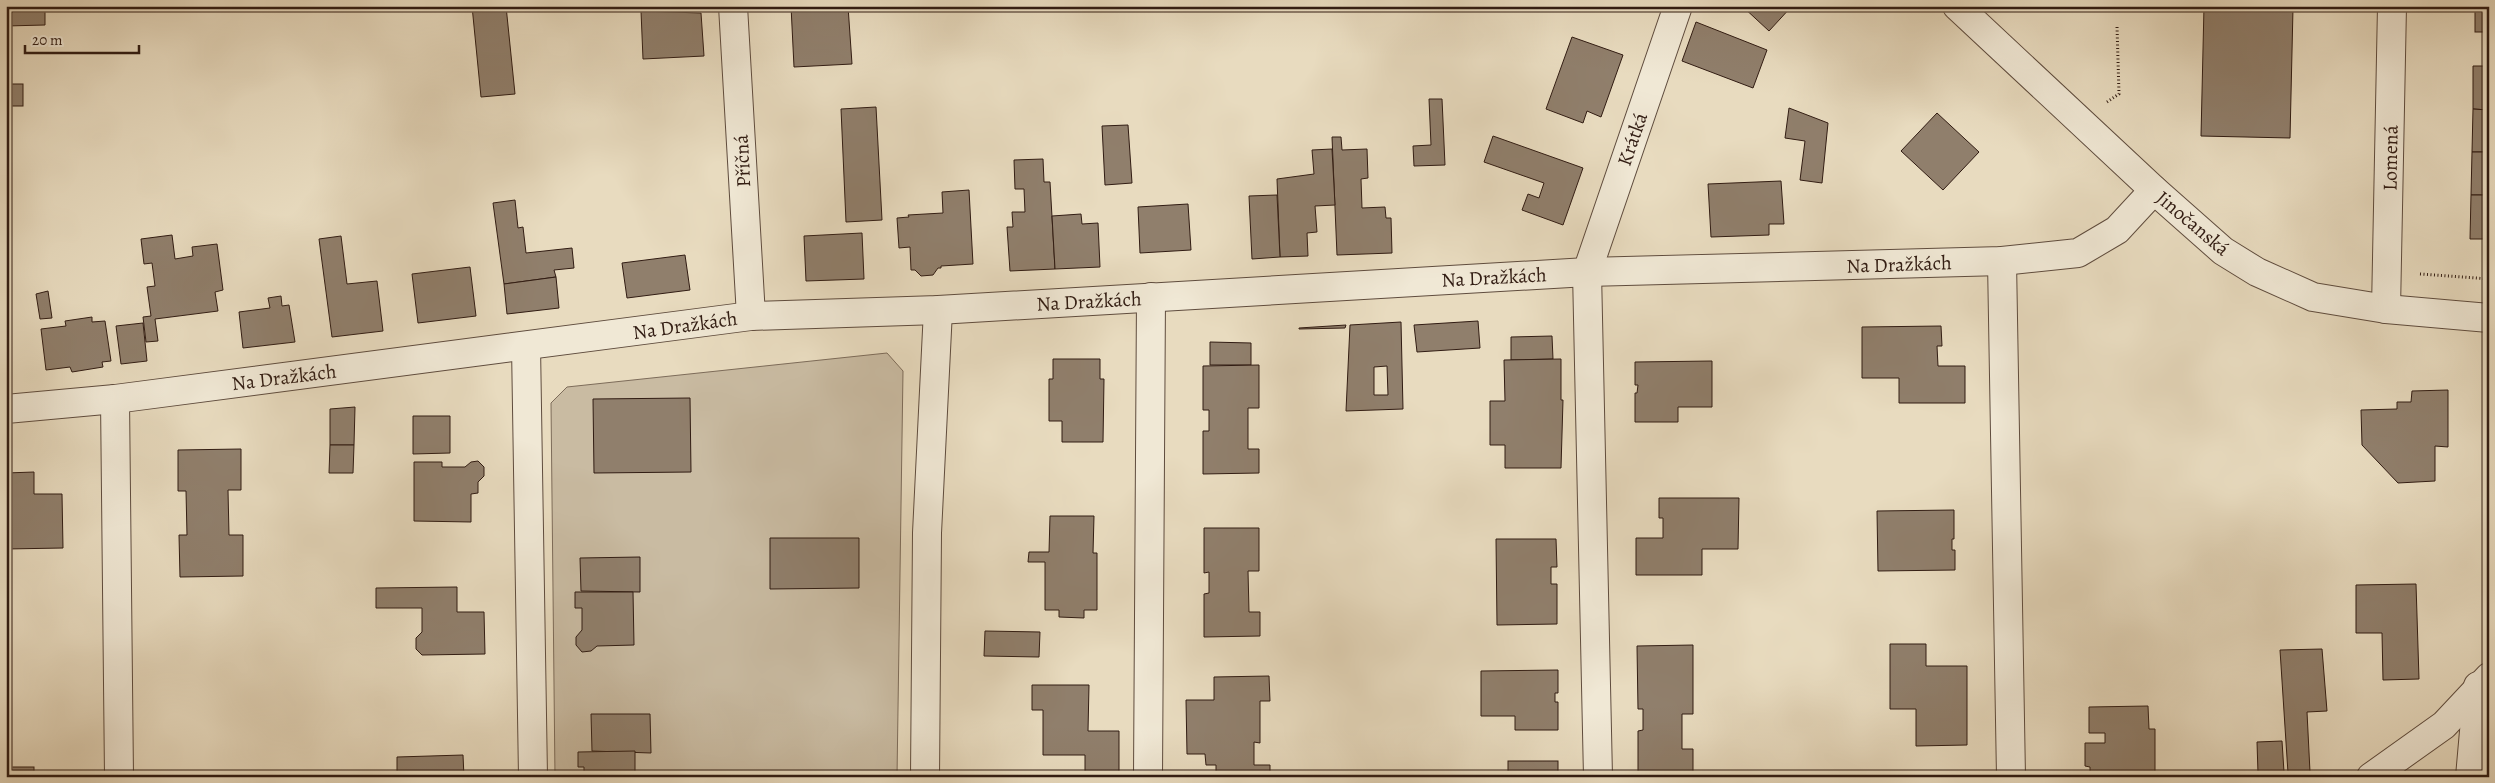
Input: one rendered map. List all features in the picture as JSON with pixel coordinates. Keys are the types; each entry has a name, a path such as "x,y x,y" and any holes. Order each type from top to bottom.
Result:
{"street":[{"name":"Příčná","path":"733,6 751,316"},
{"name":"Krátká","path":"1587,272 1678,6"},
{"name":"Jinočanská","path":"1958,6 2154,190 2224,251 2257,272 2313,297 2386,309 2489,318"},
{"name":"Lomená","path":"2386,309 2392,6"},
{"name":"Na Dražkách","path":"6,409 116,399 751,316 938,310 1587,272 2002,261 2078,253 2117,230 2154,190"},
{"path":"2002,261 2011,777"},
{"path":"1587,272 1598,777"},
{"path":"1148,777 1151,297"},
{"path":"925,777 927,533 938,310"},
{"path":"526,346 533,777"},
{"path":"116,399 119,777"},
{"path":"2371,777 2444,725 2484,681"},
{"path":"2470,777 2484,681"}],"path":[{"path":"2101,106 2119,94 2117,26"},
{"path":"2388,272 2489,279"}],"shaded area":[{"path":"887,353 903,371 897,777 555,777 551,403 567,387"}],"building":[{"path":"6,6 45,6 45,25 6,26"},
{"path":"472,6 506,6 515,94 481,97"},
{"path":"791,6 848,6 852,64 794,67"},
{"path":"1742,6 1792,6 1769,31"},
{"path":"2204,6 2293,8 2290,138 2201,136"},
{"path":"2239,6 2293,6 2293,8"},
{"path":"2475,6 2489,6 2489,32 2475,32"},
{"path":"641,11 701,13 704,56 643,59"},
{"path":"1696,22 1767,50 1753,88 1682,61"},
{"path":"1572,37 1623,55 1601,117 1587,111 1583,123 1546,109"},
{"path":"2473,66 2489,66 2489,110 2473,109"},
{"path":"6,84 23,84 23,106 6,106"},
{"path":"1429,99 1442,99 1445,165 1414,166 1413,146 1431,145"},
{"path":"876,107 882,220 846,222 841,109"},
{"path":"1789,108 1828,123 1822,183 1800,180 1805,141 1785,138"},
{"path":"2473,109 2489,110 2489,152 2472,152"},
{"path":"1937,113 1979,152 1943,190 1901,151"},
{"path":"1128,125 1132,183 1105,185 1102,126"},
{"path":"6,130 9,130 10,195 6,195"},
{"path":"1493,136 1583,168 1563,225 1522,210 1528,194 1539,198 1544,183 1484,162"},
{"path":"1332,137 1341,137 1342,150 1367,149 1368,178 1361,179 1362,208 1385,207 1386,218 1391,218 1392,253 1337,255"},
{"path":"1332,149 1335,205 1315,206 1317,232 1307,233 1308,256 1280,257 1277,179 1314,174 1312,150"},
{"path":"2472,152 2489,152 2489,195 2471,195"},
{"path":"1043,159 1044,182 1050,182 1055,269 1010,271 1007,227 1013,227 1012,212 1025,212 1024,189 1015,189 1014,160"},
{"path":"1781,181 1784,224 1769,224 1769,235 1711,237 1708,184"},
{"path":"969,190 973,264 941,266 933,275 921,276 915,270 911,270 910,247 899,248 897,218 909,217 908,215 943,213 942,192"},
{"path":"1277,195 1280,257 1252,259 1249,196"},
{"path":"2471,195 2489,195 2489,239 2470,239"},
{"path":"515,200 518,228 523,227 526,253 572,248 574,268 554,270 556,277 504,284 493,203"},
{"path":"1188,204 1191,250 1140,253 1138,207"},
{"path":"1081,214 1082,224 1098,223 1100,267 1055,269 1052,216"},
{"path":"862,233 864,279 806,281 804,236"},
{"path":"172,235 175,259 193,256 192,247 217,244 223,290 215,292 218,311 155,319 158,341 146,342 143,317 151,316 147,287 155,286 152,263 144,264 141,239"},
{"path":"341,236 347,284 377,281 383,331 332,337 319,239"},
{"path":"685,255 690,290 627,298 622,263"},
{"path":"470,267 476,316 418,323 412,274"},
{"path":"556,277 559,308 507,314 504,284"},
{"path":"48,291 52,318 40,319 36,294"},
{"path":"281,296 282,306 289,305 295,342 243,348 239,312 270,308 268,298"},
{"path":"92,317 92,322 105,321 111,361 102,362 103,367 72,372 70,367 46,370 41,329 66,326 65,321"},
{"path":"1478,321 1480,348 1417,352 1414,325"},
{"path":"1401,322 1403,409 1346,411 1350,325","holes":["1387,366 1388,395 1374,395 1374,367"]},
{"path":"143,323 147,361 121,364 116,326"},
{"path":"1346,325 1345,328 1299,329 1299,328"},
{"path":"1941,326 1942,346 1937,346 1938,366 1965,366 1965,403 1899,403 1899,378 1862,378 1862,327"},
{"path":"1552,336 1553,359 1511,360 1511,337"},
{"path":"1210,342 1251,343 1251,365 1210,365"},
{"path":"1053,359 1100,359 1100,379 1104,379 1103,442 1062,442 1062,421 1049,421 1049,379 1053,379"},
{"path":"1561,359 1561,400 1563,400 1561,468 1505,468 1505,445 1490,445 1490,401 1505,401 1504,360"},
{"path":"1712,361 1712,407 1678,407 1678,422 1635,422 1635,393 1637,393 1638,385 1635,385 1635,362"},
{"path":"1259,365 1259,408 1248,408 1248,449 1259,449 1259,473 1203,474 1203,431 1209,431 1209,410 1203,410 1203,366"},
{"path":"2448,390 2448,447 2435,446 2435,481 2398,483 2362,445 2361,410 2397,409 2397,402 2411,402 2412,391"},
{"path":"690,398 691,472 594,473 593,399"},
{"path":"355,407 354,445 330,445 330,409"},
{"path":"413,416 450,416 450,453 413,454"},
{"path":"330,445 354,445 353,473 329,473"},
{"path":"241,449 241,490 228,490 229,535 243,535 243,576 180,577 179,535 187,535 186,491 178,491 178,450"},
{"path":"478,461 484,467 484,476 478,482 478,493 471,494 471,522 414,521 414,462 442,462 442,467 465,467 471,462"},
{"path":"34,472 34,494 62,494 63,548 6,549 6,473"},
{"path":"1659,498 1739,498 1738,549 1702,549 1702,575 1636,575 1636,538 1663,538 1663,518 1659,518"},
{"path":"1954,510 1952,550 1955,550 1955,570 1878,571 1877,511"},
{"path":"1050,516 1094,516 1093,553 1097,553 1097,610 1084,610 1084,618 1059,617 1059,610 1045,610 1045,562 1028,562 1029,552 1049,552"},
{"path":"1204,528 1259,528 1259,571 1248,571 1249,612 1260,612 1260,636 1204,637 1204,594 1209,593 1209,572 1204,573"},
{"path":"770,538 859,538 859,588 770,589"},
{"path":"1496,539 1556,539 1557,567 1551,567 1551,584 1557,584 1557,624 1497,625"},
{"path":"640,557 640,592 581,591 580,558"},
{"path":"2416,584 2419,679 2383,680 2382,633 2356,633 2356,585"},
{"path":"457,587 457,612 484,612 485,654 422,655 416,649 416,638 422,632 422,608 376,608 376,588"},
{"path":"575,592 633,592 634,645 597,646 591,651 582,652 576,645 576,637 582,630 582,608 575,608"},
{"path":"985,631 1040,632 1039,657 984,656"},
{"path":"1890,644 1926,644 1926,666 1967,666 1967,745 1916,746 1916,709 1890,709"},
{"path":"1693,645 1693,714 1682,714 1682,749 1693,749 1693,774 1638,773 1638,731 1643,730 1643,709 1638,709 1637,646"},
{"path":"2322,649 2327,711 2307,712 2310,772 2288,773 2280,650"},
{"path":"1558,670 1558,693 1555,693 1555,702 1558,702 1558,730 1515,730 1515,716 1481,716 1481,671"},
{"path":"1269,676 1270,701 1260,701 1260,743 1254,742 1254,765 1270,765 1270,777 1216,777 1216,765 1206,765 1205,754 1187,754 1186,700 1214,700 1214,677"},
{"path":"1032,685 1089,685 1088,731 1119,731 1119,777 1085,777 1085,755 1043,755 1043,710 1032,710"},
{"path":"2148,706 2149,729 2155,729 2155,775 2153,777 2090,777 2090,767 2085,766 2085,743 2105,743 2105,733 2089,733 2089,707"},
{"path":"591,714 650,714 651,753 592,751"},
{"path":"2282,741 2284,772 2258,773 2257,742"},
{"path":"635,751 635,777 584,777 584,767 578,767 578,752"},
{"path":"463,755 464,777 397,777 397,757"},
{"path":"1508,761 1558,761 1558,777 1508,777"},
{"path":"6,767 34,767 34,777 6,777"}]}
